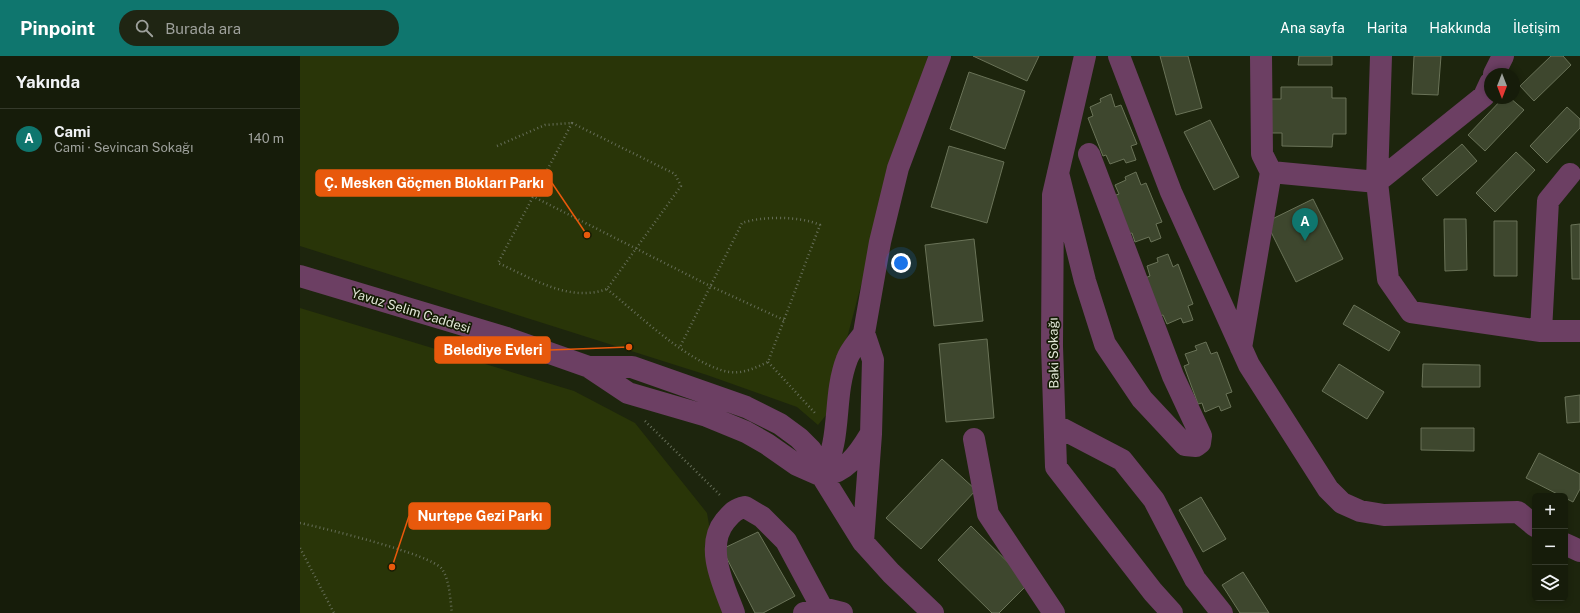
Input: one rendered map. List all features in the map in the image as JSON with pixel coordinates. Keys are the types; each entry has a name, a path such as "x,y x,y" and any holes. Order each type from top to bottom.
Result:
{"street":[{"path":"822,476 830,462 834,446 838,399 847,358 864,333 880,242 898,168 940,56"},
{"name":"Baki Sokağı","path":"1085,56 1053,195 1052,346 1056,467 1153,592 1172,613"},
{"path":"1119,56 1171,192 1249,365 1328,489 1342,503 1360,511 1384,515 1518,512 1532,524"},
{"path":"1241,348 1271,172 1262,154 1261,56"},
{"path":"1381,56 1377,182 1388,279 1411,312 1541,331 1580,331"},
{"path":"1497,68 1503,56"},
{"path":"1271,172 1377,182 1484,96"},
{"path":"1058,173 1085,281 1104,344 1142,399 1185,445 1196,446 1200,444 1201,436 1173,376 1089,154"},
{"path":"1541,331 1548,201 1570,174"},
{"name":"Yavuz Selim Caddesi","path":"300,276 506,338 589,367 628,393 707,416 746,432 767,444 797,465 822,476"},
{"path":"863,542 871,434 873,360 864,333"},
{"name":"Yavuz Selim Caddesi","path":"589,367 632,367 746,407 780,424 799,438 811,450 822,476 863,542 891,573 933,613"},
{"path":"799,438 820,435 825,429 838,399"},
{"path":"1055,425 1122,460 1154,500 1195,579 1222,613"},
{"path":"822,476 831,475 845,468 856,457 871,434"},
{"path":"974,438 988,514 1054,613"},
{"path":"734,613 719,571 716,544 723,524 734,509 745,507 762,517 786,541 822,612"},
{"path":"1568,545 1580,551"}],"path":[{"path":"497,146 546,125 572,123 675,174 681,186 607,289 596,293 573,293 556,289 498,263 532,196 572,123"},
{"path":"532,196 710,286 784,320"},
{"path":"607,289 680,347 709,364 729,372 747,371 768,362 820,225 812,221 763,218 742,223 680,347"},
{"path":"768,362 813,408 825,429"},
{"path":"640,396 635,410 734,509"},
{"path":"300,523 390,546 425,559 441,568 449,588 452,613"},
{"path":"300,548 334,613"}],"green space":[{"path":"300,56 928,56 860,289 827,414 818,425 797,407 707,375 300,246"},
{"path":"300,308 574,391 635,423 707,513 724,613 300,613"}],"building":[{"path":"973,56 1039,56 1027,81"},
{"path":"1160,56 1188,56 1202,108 1176,115"},
{"path":"1299,56 1332,56 1332,65 1298,65"},
{"path":"1414,56 1441,56 1438,95 1412,94"},
{"path":"1551,56 1563,56 1571,65 1534,101 1520,86"},
{"path":"969,72 1025,91 1005,149 950,129"},
{"path":"1281,87 1332,87 1332,98 1346,98 1346,134 1333,134 1332,147 1282,146 1282,133 1266,133 1266,99 1281,99"},
{"path":"1111,94 1115,107 1121,105 1137,144 1131,146 1136,160 1126,163 1124,159 1110,164 1106,155 1103,156 1088,118 1093,116 1090,107 1101,102 1100,99"},
{"path":"1497,104 1517,104 1524,110 1485,151 1468,135"},
{"path":"1567,107 1580,119 1580,128 1547,163 1530,146"},
{"path":"1210,120 1239,177 1214,190 1184,132"},
{"path":"1462,144 1477,161 1437,196 1422,179"},
{"path":"949,146 1004,162 987,223 931,207"},
{"path":"1516,152 1535,170 1495,212 1476,193"},
{"path":"1136,172 1141,185 1146,183 1162,222 1156,224 1161,238 1151,242 1149,237 1135,242 1132,233 1128,234 1113,196 1119,194 1115,185 1126,180 1125,177"},
{"path":"1313,199 1343,259 1296,282 1266,222"},
{"path":"1444,219 1466,219 1467,270 1445,271"},
{"path":"1494,221 1517,221 1517,276 1494,276"},
{"path":"1580,224 1580,279 1572,279 1571,225"},
{"path":"974,239 983,321 934,326 925,245"},
{"path":"1168,254 1173,267 1178,264 1193,304 1188,306 1193,320 1183,323 1181,318 1167,324 1163,315 1160,316 1145,278 1150,276 1147,266 1158,262 1157,258"},
{"path":"1354,305 1400,332 1389,351 1343,324"},
{"path":"987,339 994,418 946,422 939,344"},
{"path":"1206,342 1211,354 1217,352 1232,392 1226,394 1231,407 1221,411 1219,406 1205,412 1202,403 1198,404 1184,366 1189,364 1185,354 1197,350 1195,346"},
{"path":"1339,364 1384,392 1367,419 1322,391"},
{"path":"1423,364 1480,365 1480,387 1422,387"},
{"path":"1580,395 1580,422 1567,423 1565,397"},
{"path":"1421,428 1474,428 1474,451 1421,450"},
{"path":"1539,453 1580,474 1580,489 1573,502 1568,499 1568,493 1555,493 1526,478"},
{"path":"942,459 976,490 921,549 886,518"},
{"path":"1201,497 1226,539 1203,552 1179,510"},
{"path":"971,526 1029,583 999,613 992,613 938,560"},
{"path":"758,532 795,596 763,613 755,613 722,549"},
{"path":"1243,572 1269,613 1240,613 1222,585"}],"place":[{"name":"Ç. Mesken Göçmen Blokları Parkı","path":"587,235"},
{"name":"Cami","path":"1305,241"},
{"name":"Belediye Evleri","path":"629,347"},
{"name":"Nurtepe Gezi Parkı","path":"392,567"}]}
